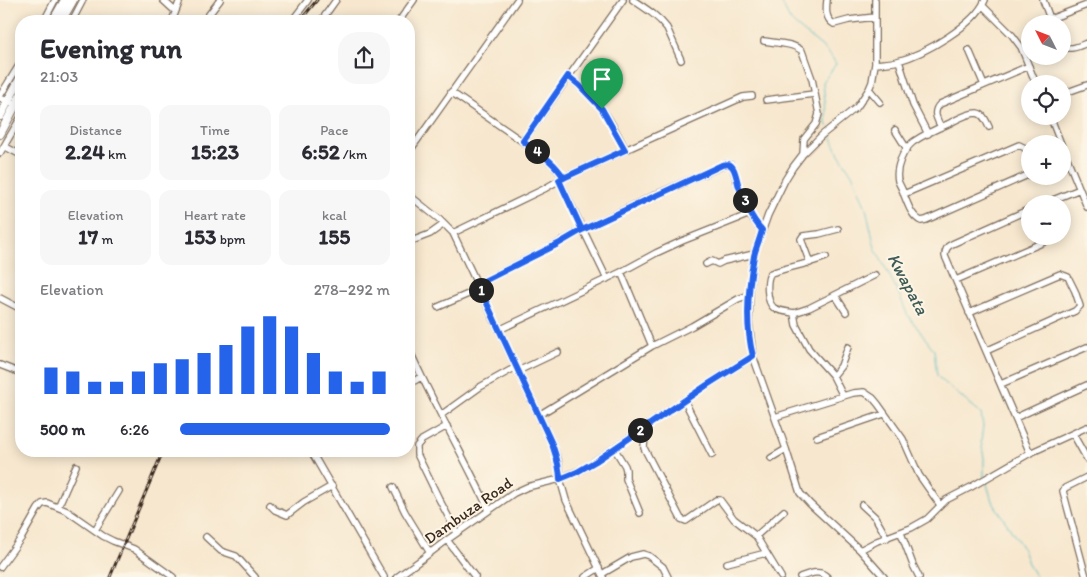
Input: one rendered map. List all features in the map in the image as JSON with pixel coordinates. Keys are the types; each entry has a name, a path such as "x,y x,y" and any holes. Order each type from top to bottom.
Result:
{"main road":[{"path":"56,15 65,0"},
{"path":"65,15 73,0"},
{"path":"0,116 3,98 15,84"},
{"path":"0,134 15,111"}],"street":[{"path":"47,15 55,0"},
{"path":"75,15 83,0"},
{"path":"163,0 175,11"},
{"path":"174,15 180,0"},
{"path":"209,15 220,0"},
{"path":"297,15 308,0"},
{"path":"325,15 336,0"},
{"path":"403,15 414,0"},
{"path":"415,143 517,0"},
{"path":"523,141 623,0"},
{"path":"633,0 664,24 682,60"},
{"path":"827,0 826,13 834,24 874,17"},
{"path":"875,0 875,64 869,89 857,107 822,135 803,154 785,180 762,230 754,254 749,295 749,322 753,356 800,493 860,550 884,577"},
{"path":"1043,0 1049,15"},
{"path":"875,64 899,61 917,54 952,35 984,3 1021,47 1032,75"},
{"path":"1064,15 1087,5"},
{"path":"764,41 794,46 800,49 812,79 819,114 816,124 804,139 803,154"},
{"path":"1071,48 1087,42"},
{"path":"969,50 984,85"},
{"path":"899,61 913,105 928,134"},
{"path":"941,127 935,113 935,109 940,104 1029,66"},
{"path":"15,74 3,98 15,103"},
{"path":"568,76 602,109 625,150"},
{"path":"1071,91 1087,85"},
{"path":"869,89 880,102"},
{"path":"451,92 523,141 560,172 561,179 582,230 607,279"},
{"path":"766,100 814,94"},
{"path":"453,233 561,179 743,97 752,96"},
{"path":"988,127 985,118 975,113 941,127 913,142 907,149 901,158 898,181 914,215 917,219 926,220 1021,178"},
{"path":"0,153 15,127"},
{"path":"895,130 907,149"},
{"path":"904,194 1019,145 1021,146"},
{"path":"4,146 15,151"},
{"path":"438,307 479,287 582,230 726,164 731,165 733,168 750,214 762,230"},
{"path":"1071,171 1087,207"},
{"path":"1065,195 1080,189"},
{"path":"415,200 453,233 539,415 558,460 560,479 566,500 602,573"},
{"path":"1021,213 948,246 945,256 1030,453"},
{"path":"499,330 607,279 656,253 750,214"},
{"path":"415,240 430,234 444,224"},
{"path":"810,263 801,237 838,229"},
{"path":"956,280 1037,245"},
{"path":"706,264 712,261 718,264 754,254"},
{"path":"826,257 772,273 768,277 768,295 771,305 776,309 794,313 809,308 875,275"},
{"path":"620,272 652,346"},
{"path":"969,313 1060,274 1068,277 1073,285 1080,306 1078,309 986,351"},
{"path":"539,415 652,346 692,326 738,299 749,295"},
{"path":"835,295 846,312"},
{"path":"0,298 15,306"},
{"path":"794,313 796,325 809,349 833,376 843,396"},
{"path":"833,376 841,366 848,346"},
{"path":"1001,384 1087,347"},
{"path":"441,415 480,387 558,352"},
{"name":"Dambuza Road","path":"396,577 514,493 524,488 560,479 583,469 684,400 753,356"},
{"path":"415,363 489,510"},
{"path":"0,365 15,371"},
{"path":"415,380 421,377"},
{"path":"1014,418 1087,385"},
{"path":"774,417 843,396 864,392 873,398 903,439 919,475 940,505"},
{"path":"684,400 712,455"},
{"path":"817,437 884,414"},
{"path":"447,426 422,440 417,446 417,454 438,500 457,533"},
{"path":"860,550 911,528 927,519 946,500 1030,453 1087,427"},
{"path":"643,428 645,435 644,448 677,513 682,519 686,521 719,499 734,519 756,536 781,577"},
{"path":"1073,434 1087,460"},
{"path":"614,448 625,466 626,479 640,513"},
{"path":"771,458 786,450"},
{"path":"315,457 384,577"},
{"path":"58,507 76,466"},
{"path":"1086,577 1063,491 1065,488 1086,477 1087,486"},
{"path":"270,505 275,510 286,515 332,486"},
{"path":"393,487 405,512 430,553"},
{"path":"95,530 119,492"},
{"path":"0,567 22,537 40,506 47,503 67,511 113,541 134,549 173,577"},
{"path":"862,505 875,517 887,538"},
{"path":"756,536 784,511"},
{"path":"901,532 919,577"},
{"path":"206,537 221,550 236,556 255,577"},
{"path":"447,540 475,577"},
{"path":"727,563 766,553"},
{"path":"585,577 602,573 631,557 643,554 649,556 663,568 668,577"},
{"path":"800,577 812,573 821,573 827,577"}],"waterway":[{"name":"Kwapata","path":"780,0 791,21 827,51 836,64 823,82 826,124 828,127"},
{"name":"Kwapata","path":"829,131 839,154 857,185 866,208 875,248 899,294 907,314 934,350 937,376 981,414 984,477"},
{"name":"Kwapata","path":"986,481 992,501 1022,547 1029,566 1036,577"}],"railway":[{"path":"305,15 317,0"},
{"path":"110,577 160,457"}],"route":[{"path":"602,109 568,76 523,141 550,162 560,172 564,178 559,180 582,230 722,165 731,165 751,216 762,230 754,254 750,285 749,322 753,356 596,461 560,479 558,460 552,444 478,284 582,230 559,180 625,150 602,109"}]}
